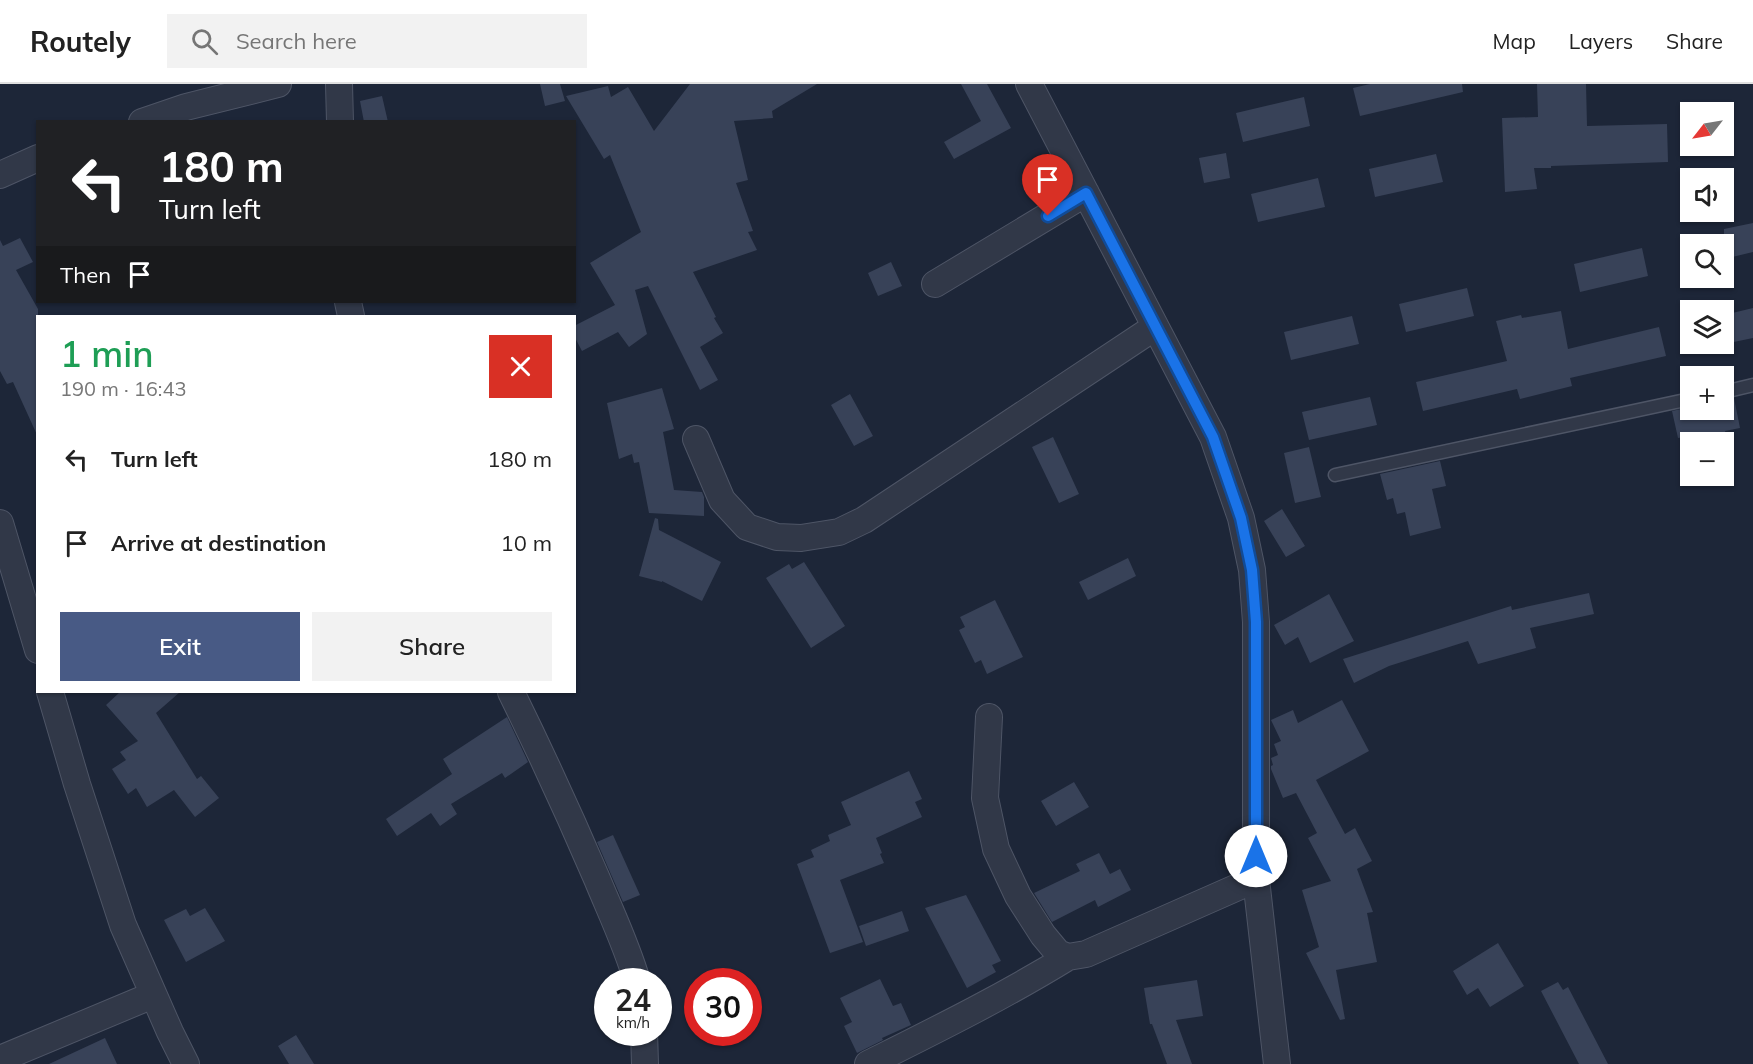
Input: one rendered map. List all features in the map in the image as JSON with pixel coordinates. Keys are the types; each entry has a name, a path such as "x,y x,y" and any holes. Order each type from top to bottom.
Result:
{"street":[{"path":"148,120 186,107 278,84"},
{"path":"339,84 340,120"},
{"path":"1029,84 1213,437 1241,518 1252,570 1256,622 1256,879 1277,1064"},
{"path":"0,175 36,159"},
{"path":"935,284 1086,193"},
{"path":"696,439 722,500 747,527 777,537 801,538 838,532 864,520 1155,327"},
{"path":"0,523 36,643"},
{"path":"50,693 123,925 186,1064"},
{"path":"511,693 548,768 633,968"},
{"path":"989,717 985,798 996,849 1018,896 1043,935 1058,952 1068,957"},
{"path":"868,1064 1022,986 1068,957 1086,954 1256,879"},
{"path":"0,1059 153,994"},
{"path":"644,1046 645,1064"}],"lane":[{"path":"1734,390 1753,385"},
{"path":"1335,475 1680,401"}],"building":[{"path":"540,84 560,84 565,101 545,106"},
{"path":"690,84 817,84 772,111 773,118 734,121 748,180 736,183 753,231 748,232 757,250 693,272 723,333 700,347 718,380 700,390 648,286 635,290 647,334 629,347 618,332 582,351 576,340 576,325 615,305 590,263 641,232 610,155 604,159 566,96 608,86 611,97 628,87 654,131"},
{"path":"961,84 987,84 1011,128 954,159 944,142 981,121"},
{"path":"1370,84 1462,84 1463,92 1360,116 1353,88"},
{"path":"1537,84 1586,84 1587,126 1667,124 1668,162 1534,168 1537,189 1505,192 1502,118 1538,117"},
{"path":"382,96 388,120 364,120 360,101"},
{"path":"1304,97 1310,126 1243,142 1236,113"},
{"path":"1226,153 1230,178 1204,183 1199,158"},
{"path":"1436,154 1443,182 1375,197 1369,169"},
{"path":"1318,178 1325,207 1258,222 1251,194"},
{"path":"1753,223 1753,252 1734,257 1734,234 1724,234 1724,229"},
{"path":"20,238 33,262 16,270 38,309 38,315 36,315 36,433 13,382 7,384 0,371 0,240 3,246"},
{"path":"1642,248 1648,276 1580,292 1574,264"},
{"path":"891,262 902,286 878,296 868,273"},
{"path":"1467,288 1474,316 1406,332 1399,304"},
{"path":"1753,308 1753,338 1734,342 1734,313"},
{"path":"1561,311 1568,349 1659,327 1666,356 1570,378 1572,386 1520,399 1517,389 1423,411 1416,382 1507,361 1496,321 1521,315 1522,318"},
{"path":"1352,316 1359,344 1291,360 1284,332"},
{"path":"662,388 674,429 663,432 674,490 702,492 704,516 649,513 639,462 634,463 632,454 619,459 607,403"},
{"path":"850,394 873,436 854,446 831,405"},
{"path":"1370,397 1377,425 1309,440 1302,412"},
{"path":"1734,398 1740,428 1725,432 1680,432 1678,438 1672,411 1680,409 1680,420 1734,420"},
{"path":"1053,437 1079,494 1059,503 1032,447"},
{"path":"1309,447 1321,497 1295,503 1284,453"},
{"path":"1440,461 1446,486 1432,489 1441,528 1410,536 1405,512 1397,514 1393,498 1387,500 1380,474"},
{"path":"1282,509 1305,546 1286,557 1264,521"},
{"path":"655,518 658,519 659,530 721,562 702,601 662,581 639,576"},
{"path":"1128,558 1136,576 1088,600 1079,582"},
{"path":"804,562 845,626 811,648 766,578 789,564 792,569"},
{"path":"1589,593 1594,614 1530,628 1536,648 1478,664 1468,641 1389,666 1354,683 1343,659 1511,606 1512,610"},
{"path":"1329,594 1354,641 1310,663 1298,637 1285,645 1274,625"},
{"path":"995,600 1023,657 987,674 981,660 975,663 959,630 965,627 960,617"},
{"path":"119,693 179,693 156,713 197,779 201,776 219,798 195,817 174,790 147,807 136,788 128,794 112,769 126,760 120,752 138,741 106,705"},
{"path":"1342,700 1369,751 1316,780 1345,834 1355,828 1372,861 1357,869 1373,912 1367,913 1377,962 1336,970 1345,1019 1340,1020 1306,953 1319,947 1302,890 1331,881 1308,838 1317,833 1296,793 1283,798 1271,769 1273,765 1271,758 1278,755 1274,744 1281,741 1271,720 1293,710 1298,723"},
{"path":"507,717 528,762 505,778 502,773 451,804 457,814 440,826 431,813 397,836 386,819 452,774 443,759"},
{"path":"909,771 922,799 915,802 922,817 876,838 884,863 840,880 863,942 830,953 797,864 814,857 811,850 830,841 828,835 851,825 841,802"},
{"path":"1074,782 1089,807 1056,826 1041,801"},
{"path":"613,835 640,895 623,902 597,842"},
{"path":"1099,853 1110,874 1120,869 1131,890 1098,907 1095,900 1052,922 1034,893 1080,871 1076,864"},
{"path":"966,895 1001,961 992,965 996,972 967,988 925,908"},
{"path":"205,908 225,941 186,962 164,920 186,909 190,916"},
{"path":"902,911 909,931 866,946 859,926"},
{"path":"1498,943 1524,986 1490,1007 1478,988 1467,995 1453,971"},
{"path":"880,979 893,1006 901,1003 911,1025 882,1038 883,1040 857,1053 844,1026 852,1022 840,998"},
{"path":"1197,980 1203,1016 1176,1020 1192,1064 1167,1064 1152,1024 1150,1024 1144,988"},
{"path":"1558,982 1563,990 1568,987 1608,1064 1579,1064 1541,991"},
{"path":"296,1035 314,1064 289,1064 278,1046"},
{"path":"105,1038 117,1064 49,1064"}],"route":[{"path":"1048,216 1086,193 1213,437 1241,518 1252,570 1256,622 1256,856"}]}
